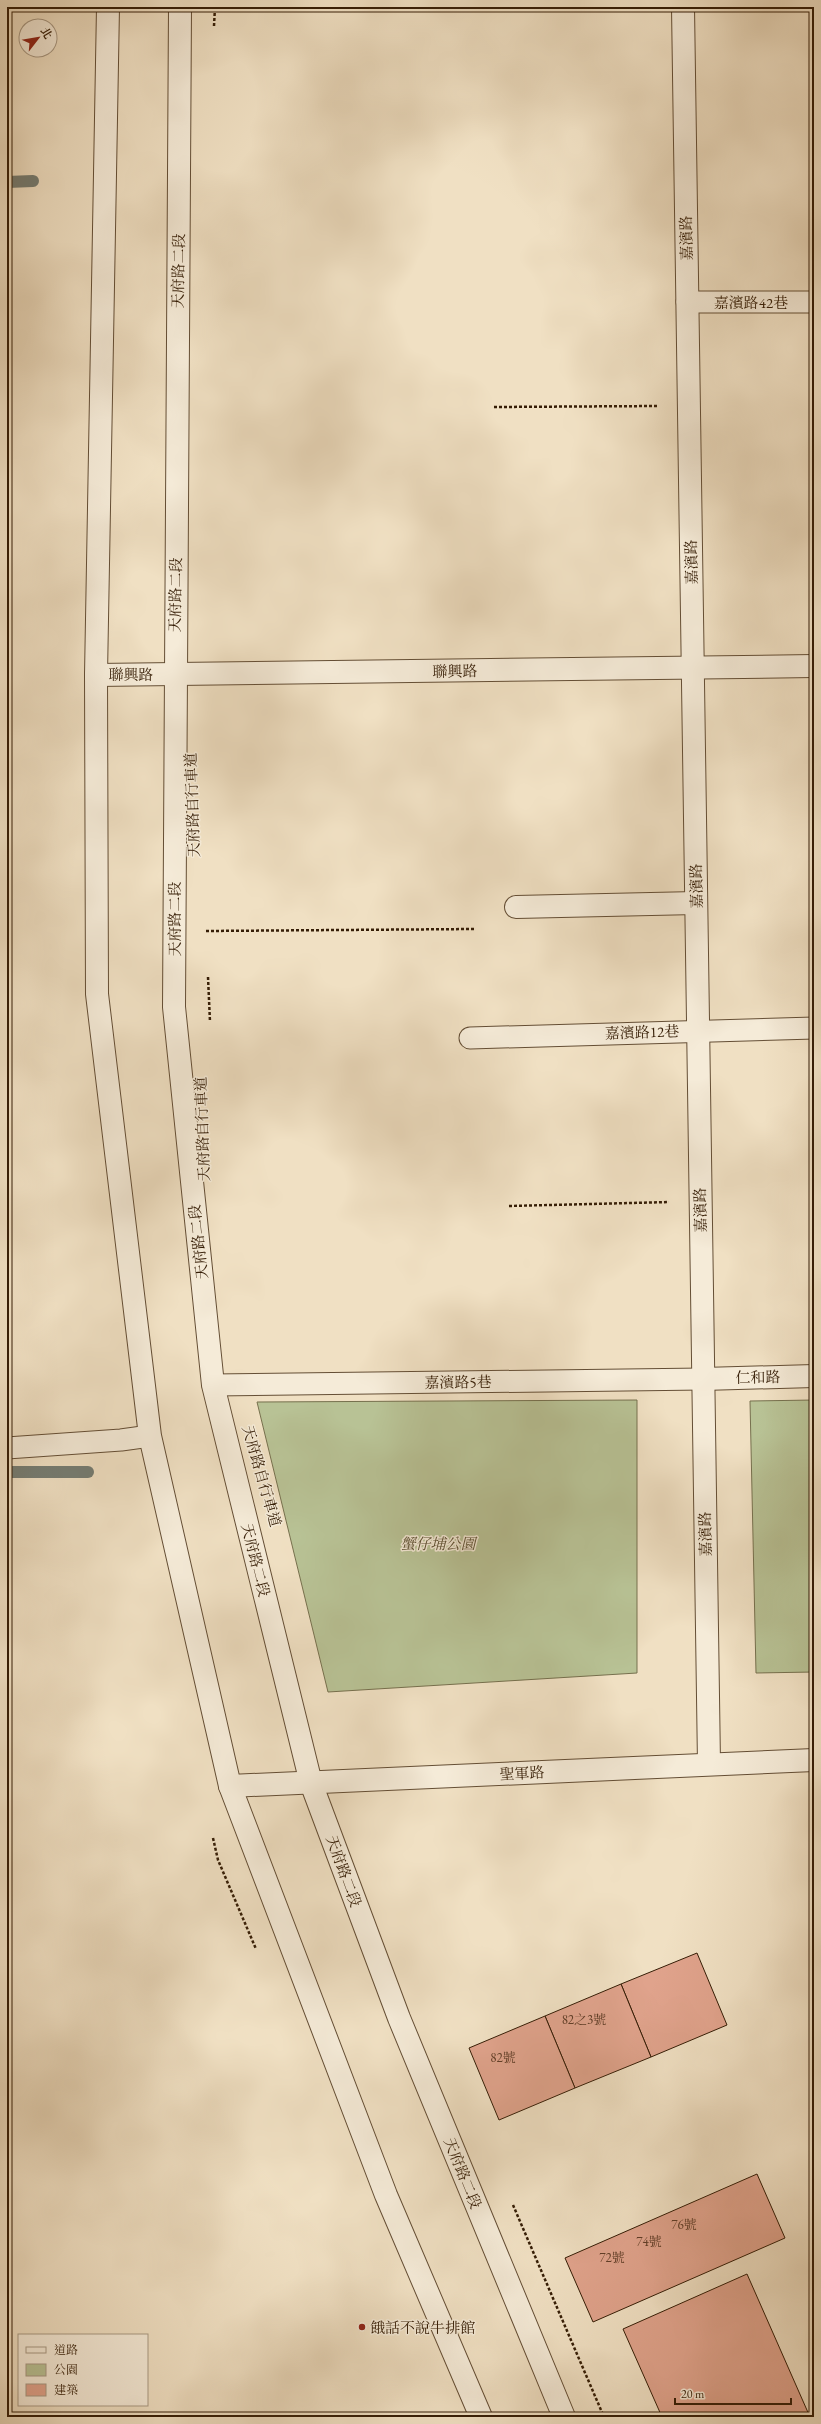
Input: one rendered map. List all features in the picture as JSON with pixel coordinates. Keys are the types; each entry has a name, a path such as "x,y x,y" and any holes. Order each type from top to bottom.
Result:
{"street":[{"path":"108,7 96,675 98,994 150,1436 230,1786 386,2195 482,2417"},
{"name":"天府路二段","path":"180,7 174,674 174,1007 213,1385 311,1783 399,2018 564,2417"},
{"name":"嘉濱路","path":"683,7 708,1764"},
{"name":"聯興路","path":"96,675 814,666"},
{"path":"516,906 696,902"},
{"name":"仁和路","path":"703,1379 814,1376"},
{"name":"聖軍路","path":"230,1786 814,1760"}],"lane":[{"name":"嘉濱路42巷","path":"687,302 814,302"},
{"name":"嘉濱路12巷","path":"470,1038 698,1030 814,1028"},
{"name":"嘉濱路5巷","path":"213,1385 703,1379"},
{"path":"7,1448 121,1440 150,1436"}],"path":[{"path":"494,407 689,405"},
{"path":"207,923 207,938"},
{"path":"174,932 475,929"},
{"path":"208,970 210,1025"},
{"path":"509,1206 700,1202"}],"green space":[{"name":"蟹仔埔公園","path":"637,1400 637,1673 328,1692 257,1402"},
{"path":"814,1400 814,1672 756,1673 750,1401"}],"building":[{"path":"697,1953 727,2025 651,2057 621,1984"},
{"path":"621,1984 651,2057 575,2088 545,2016"},
{"path":"545,2016 575,2088 499,2120 469,2048"},
{"path":"757,2174 785,2238 593,2322 565,2258"},
{"path":"747,2274 810,2417 662,2417 623,2329"}],"waterway":[{"path":"7,182 33,181"},
{"path":"7,1472 88,1472"}],"place":[{"name":"餓話不說牛排館","path":"362,2327"}]}
